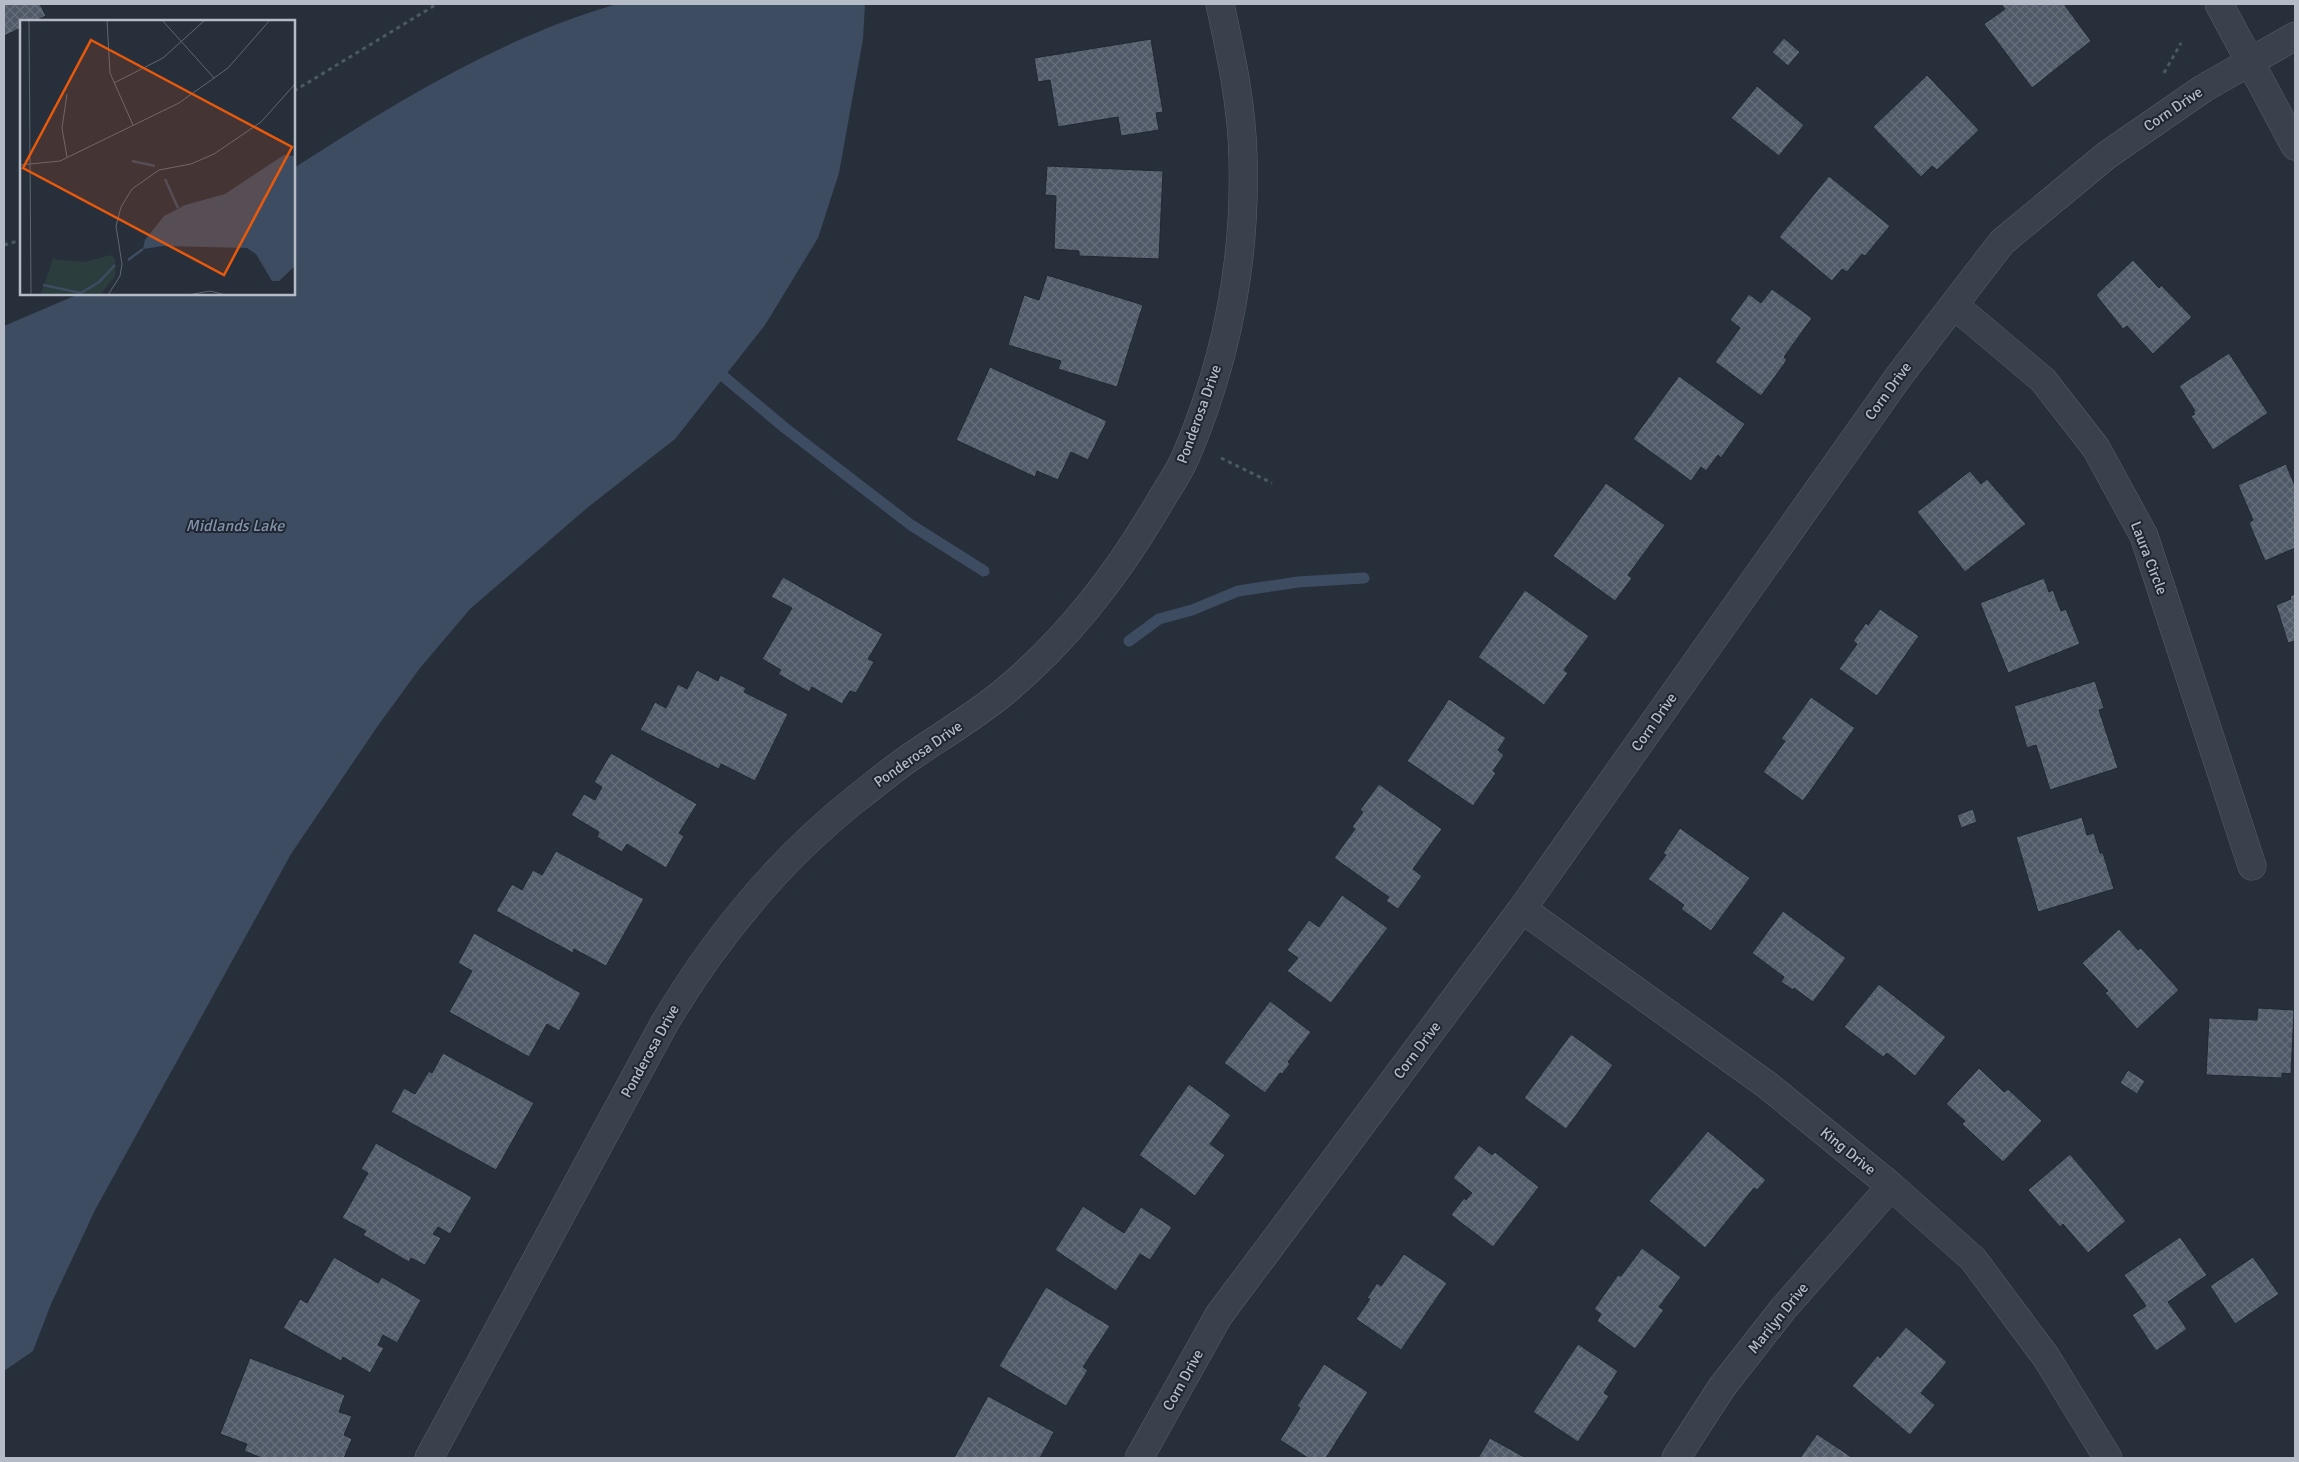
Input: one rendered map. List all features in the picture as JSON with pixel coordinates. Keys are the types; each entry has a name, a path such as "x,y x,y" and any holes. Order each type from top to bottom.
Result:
{"street":[{"name":"Ponderosa Drive","path":"429,1458 664,1024 688,984 713,948 744,908 816,832 911,757 969,719 1005,692 1074,626 1134,545 1185,458 1227,331 1238,264 1242,211 1242,149 1234,62 1220,4"},
{"path":"2219,4 2295,146"},
{"name":"Corn Drive","path":"1139,1458 1219,1315 1522,909 1893,384 2002,242 2107,154 2204,88 2295,36"},
{"name":"Laura Circle","path":"1954,305 2043,380 2096,448 2144,536 2252,866"},
{"name":"King Drive","path":"1522,909 1767,1085 1891,1186 1974,1259 2046,1358 2108,1458"},
{"name":"Marilyn Drive","path":"1676,1458 1722,1387 1783,1309 1891,1186"}],"path":[{"path":"295,89 437,4"},
{"path":"4,245 20,240"}],"water":[{"name":"Midlands Lake","path":"617,4 865,4 863,39 839,173 818,238 765,325 675,439 587,508 470,609 420,668 377,727 291,854 95,1210 51,1304 33,1351 4,1371 4,326 77,295 295,295 295,167 371,119 450,74 490,53 574,18"}],"building":[{"path":"4,4 40,4 46,16 37,20 20,20 20,28 4,36"},
{"path":"2001,4 2064,4 2091,41 2032,88 1984,24 2005,9"},
{"path":"1784,38 1800,52 1788,66 1772,52"},
{"path":"1151,39 1163,112 1156,113 1159,130 1121,136 1118,117 1058,127 1050,80 1038,82 1034,58"},
{"path":"1927,75 1979,130 1937,170 1932,166 1921,177 1873,127"},
{"path":"1757,86 1804,125 1779,156 1731,118"},
{"path":"1047,166 1163,171 1159,259 1079,256 1079,251 1054,249 1056,196 1045,195"},
{"path":"1829,176 1890,226 1865,256 1862,254 1847,272 1842,269 1832,281 1779,237"},
{"path":"2133,260 2159,288 2161,285 2192,317 2153,354 2127,326 2123,329 2096,295"},
{"path":"1047,275 1143,305 1117,387 1058,369 1061,361 1008,345 1024,295 1039,300"},
{"path":"1772,289 1812,318 1784,357 1787,360 1761,396 1715,362 1740,328 1730,320 1749,294 1761,303"},
{"path":"2229,353 2268,413 2213,450 2191,416 2195,414 2193,412 2195,411 2179,386"},
{"path":"990,367 1107,421 1088,460 1071,452 1058,480 1037,471 1035,477 956,440"},
{"path":"1679,376 1745,424 1721,458 1718,455 1706,471 1701,467 1691,481 1633,439"},
{"path":"2286,464 2295,486 2295,548 2265,561 2249,523 2253,520 2238,485"},
{"path":"1970,471 1981,484 1987,479 2026,524 1965,572 1917,512"},
{"path":"1606,483 1665,525 1628,575 1632,578 1615,601 1553,556"},
{"path":"783,577 883,634 868,659 874,662 856,693 850,691 842,704 812,687 809,692 778,674 781,670 762,659 792,608 771,597"},
{"path":"2044,578 2049,592 2053,590 2061,611 2066,609 2080,644 2008,673 1980,603"},
{"path":"1525,590 1589,636 1564,670 1568,673 1544,705 1478,657"},
{"path":"2295,594 2295,641 2288,643 2276,605 2291,599 2290,596"},
{"path":"1880,609 1919,636 1877,696 1839,669 1857,644 1853,641 1866,623 1868,625"},
{"path":"697,670 718,681 720,675 746,688 744,692 788,714 755,781 721,764 719,769 640,730 655,702 666,708 678,684 687,689"},
{"path":"2095,681 2104,708 2099,710 2118,768 2050,790 2036,745 2027,748 2014,706"},
{"path":"1811,697 1855,728 1803,801 1763,772 1785,741 1781,739"},
{"path":"1449,699 1506,738 1498,750 1504,755 1493,771 1496,773 1473,806 1407,761"},
{"path":"611,753 697,804 679,833 684,836 666,868 627,844 622,852 597,837 599,832 571,815 584,794 595,800 602,787 594,782"},
{"path":"1379,784 1442,829 1413,869 1422,876 1398,909 1386,901 1389,897 1334,858 1355,829 1352,827 1363,812 1360,810"},
{"path":"1973,809 1977,822 1961,828 1957,815"},
{"path":"2082,817 2087,835 2094,833 2100,853 2103,853 2114,889 2038,912 2016,837"},
{"path":"1680,828 1750,878 1711,931 1681,909 1684,905 1648,879 1666,855 1663,853"},
{"path":"556,851 644,899 606,966 574,949 573,953 496,911 512,884 522,890 533,870 542,875"},
{"path":"1342,895 1388,928 1331,1003 1287,971 1298,958 1287,950 1309,920 1319,927"},
{"path":"1783,911 1846,958 1813,1002 1794,988 1793,990 1781,982 1784,977 1752,953"},
{"path":"2119,929 2138,950 2141,948 2179,990 2137,1029 2105,993 2108,991 2082,963"},
{"path":"474,933 581,993 559,1031 547,1024 529,1057 449,1012 472,971 458,963"},
{"path":"1879,984 1946,1037 1915,1076 1887,1053 1883,1057 1844,1027"},
{"path":"1270,1001 1311,1032 1288,1062 1290,1064 1282,1074 1280,1073 1265,1093 1224,1063"},
{"path":"2258,1008 2294,1010 2291,1074 2282,1073 2282,1078 2206,1075 2209,1018 2257,1020"},
{"path":"1571,1034 1613,1065 1566,1129 1524,1098"},
{"path":"443,1053 534,1103 496,1170 391,1112 404,1088 415,1094 429,1071 432,1073"},
{"path":"1979,1068 2004,1092 2008,1089 2042,1121 2003,1162 1962,1124 1965,1121 1946,1104"},
{"path":"2128,1070 2145,1081 2137,1094 2120,1083"},
{"path":"1189,1084 1231,1115 1210,1144 1225,1155 1195,1196 1139,1155"},
{"path":"1708,1131 1766,1180 1757,1190 1754,1188 1705,1248 1649,1201"},
{"path":"376,1143 472,1197 450,1234 438,1227 433,1234 441,1238 425,1265 411,1258 409,1262 363,1235 366,1231 342,1218 368,1173 361,1169"},
{"path":"1479,1145 1492,1155 1495,1152 1539,1187 1493,1247 1451,1215 1464,1198 1466,1200 1472,1193 1453,1178"},
{"path":"2070,1154 2126,1221 2088,1253 2063,1224 2060,1227 2028,1190"},
{"path":"1083,1206 1124,1233 1141,1207 1172,1227 1150,1260 1140,1254 1116,1291 1055,1250"},
{"path":"2180,1237 2207,1275 2168,1302 2187,1329 2156,1351 2132,1315 2146,1306 2124,1275"},
{"path":"1642,1248 1681,1277 1659,1307 1664,1310 1635,1349 1597,1321 1601,1314 1594,1309 1618,1275 1621,1276"},
{"path":"1404,1254 1447,1283 1401,1350 1356,1319 1370,1299 1367,1298 1377,1283 1381,1286"},
{"path":"334,1257 378,1283 382,1277 421,1300 397,1343 383,1335 378,1345 384,1348 370,1373 343,1357 341,1361 283,1328 300,1299 307,1303"},
{"path":"2253,1257 2279,1294 2235,1324 2210,1286"},
{"path":"1046,1287 1110,1326 1083,1367 1088,1370 1066,1406 999,1366"},
{"path":"1906,1327 1947,1362 1921,1393 1935,1405 1910,1435 1852,1386 1878,1355 1880,1358"},
{"path":"1578,1344 1618,1371 1604,1393 1609,1396 1578,1442 1533,1412"},
{"path":"250,1358 345,1395 339,1412 352,1416 344,1435 352,1439 344,1458 262,1458 244,1451 247,1444 220,1434"},
{"path":"1324,1364 1368,1392 1326,1458 1308,1458 1280,1440 1300,1408 1297,1406"},
{"path":"988,1396 1054,1432 1040,1458 954,1458"},
{"path":"1817,1434 1853,1458 1800,1458"},
{"path":"1490,1438 1526,1458 1478,1458"}],"waterway":[{"path":"723,376 785,428 911,525 984,571"},
{"path":"1129,641 1159,619 1192,610 1238,591 1298,582 1364,578"}]}
